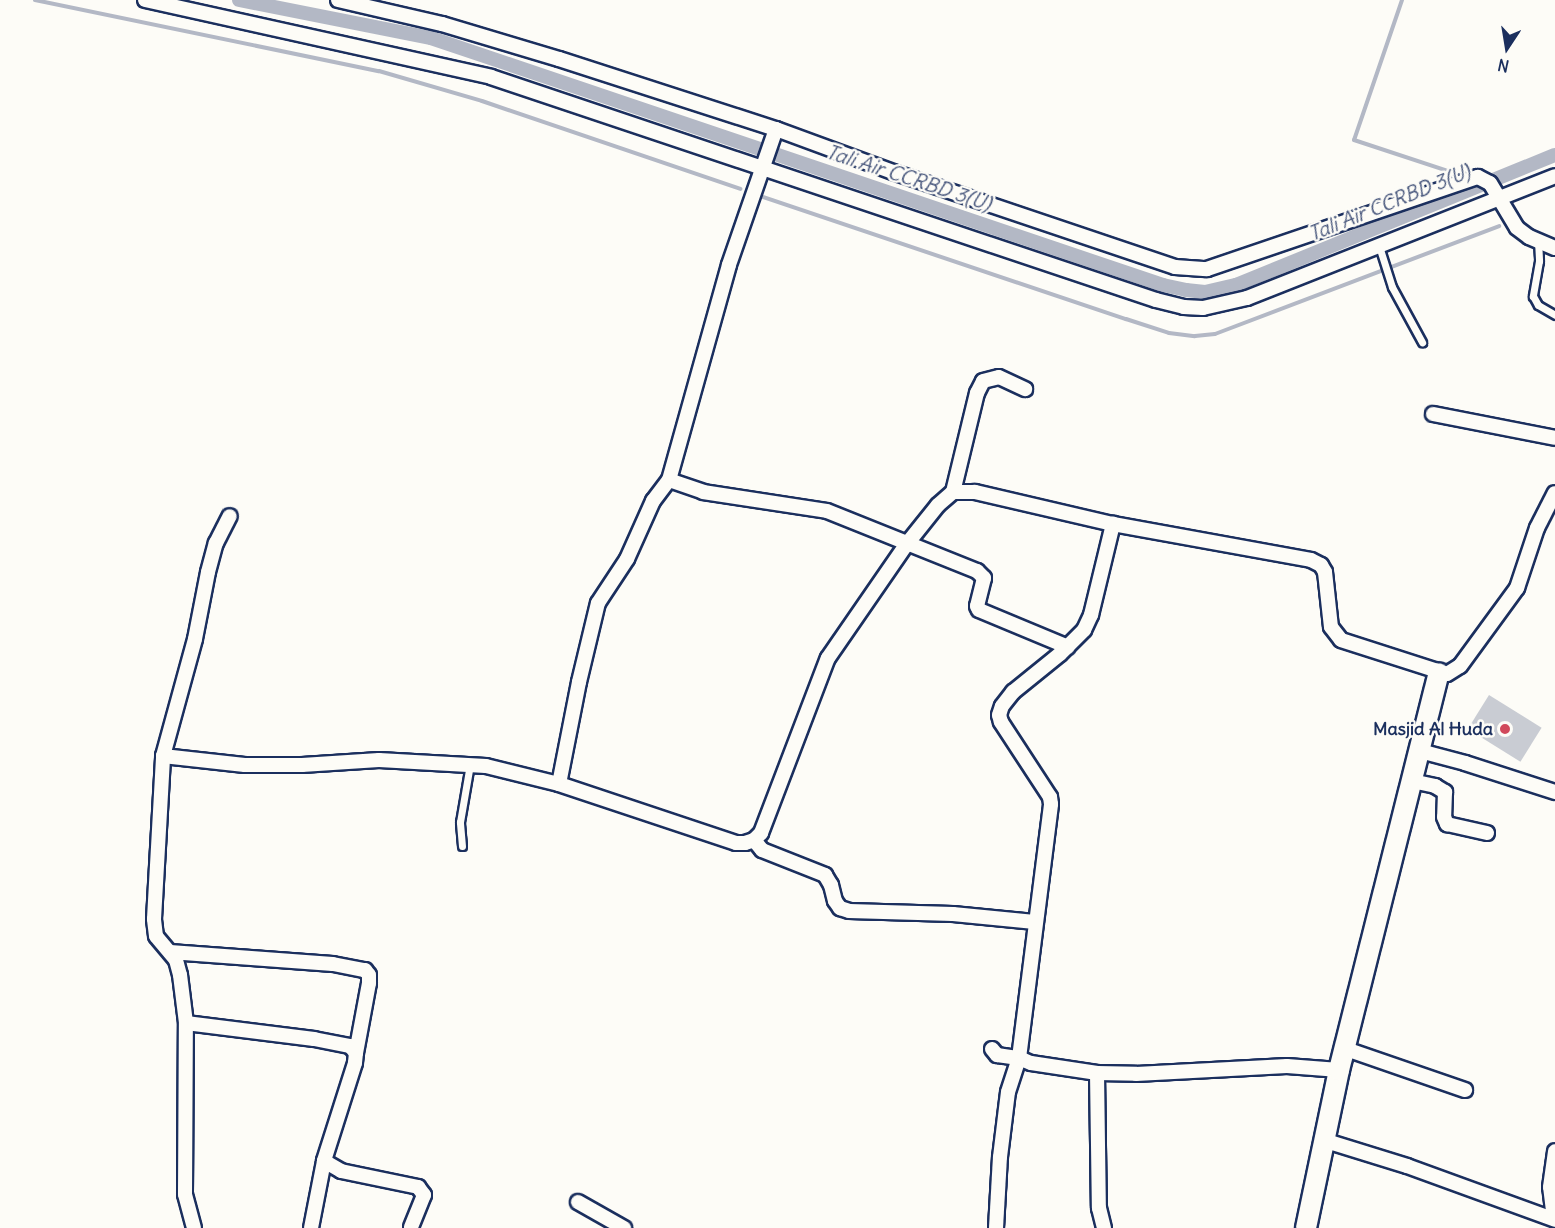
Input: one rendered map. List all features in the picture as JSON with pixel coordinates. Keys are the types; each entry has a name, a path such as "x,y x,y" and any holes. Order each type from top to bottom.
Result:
{"street":[{"path":"145,0 424,60 491,77 764,162 1156,300 1184,307 1203,308 1247,298 1555,176"},
{"path":"338,0 441,24 1154,261 1191,270 1207,269 1238,259 1468,178 1486,179 1509,216 1523,233 1555,248"},
{"path":"559,784 579,682 598,603 627,559 653,501 669,480 729,265 774,134"},
{"path":"164,756 245,765 302,765 379,760 470,764 500,768 559,784 736,843 754,840 765,823 828,658 906,545 938,505 953,492 977,393 983,381 999,377 1025,389"},
{"path":"1433,414 1555,438"},
{"path":"669,480 703,492 822,509 982,575 984,578 977,606 983,613 1068,647"},
{"path":"953,492 975,492 1113,524 1311,560 1321,565 1325,572 1331,627 1341,640 1439,673 1452,673 1460,666 1512,597 1521,582 1536,528 1555,493"},
{"path":"194,1228 184,1194 186,1023 178,965 171,952 156,936 154,919 164,756 195,639 208,572 216,543 230,516"},
{"path":"996,1228 1000,1157 1008,1092 1019,1058 1051,804 1050,797 1001,722 999,715 1002,705 1027,678 1068,647 1084,630 1091,615 1113,524"},
{"path":"1306,1228 1339,1070 1439,673"},
{"path":"1420,751 1555,792"},
{"path":"1412,781 1435,786 1445,792 1444,817 1447,824 1487,833"},
{"path":"754,840 762,850 825,875 831,885 835,901 840,908 849,911 953,914 1035,922"},
{"path":"171,952 333,964 365,970 369,975 356,1053 324,1161 311,1228"},
{"path":"186,1023 314,1039 350,1046 356,1053"},
{"path":"992,1049 1003,1057 1097,1073 1136,1074 1287,1066 1339,1070"},
{"path":"1346,1049 1465,1090"},
{"path":"1097,1073 1099,1208 1104,1228"},
{"path":"1323,1140 1407,1166 1555,1219 1550,1187 1555,1151"},
{"path":"324,1161 342,1171 418,1186 424,1195 411,1228"},
{"path":"578,1202 624,1228"}],"lane":[{"path":"1538,240 1539,261 1533,296 1538,305 1555,315"},
{"path":"1379,246 1388,277 1422,342"},
{"path":"462,846 460,822 470,764"}],"building":[{"name":"Masjid Al Huda","path":"1489,695 1542,728 1520,762 1468,729"}],"waterway":[{"path":"35,0 379,71 482,101 740,189"},
{"name":"Tali Air CCRBD 3(U)","path":"239,0 431,38 1163,285 1186,290 1205,292 1236,285 1555,155"},
{"path":"1402,0 1354,140 1454,173"},
{"path":"760,196 1169,333 1195,336 1215,334 1499,226"}],"place":[{"name":"Masjid Al Huda","path":"1505,729"}]}
